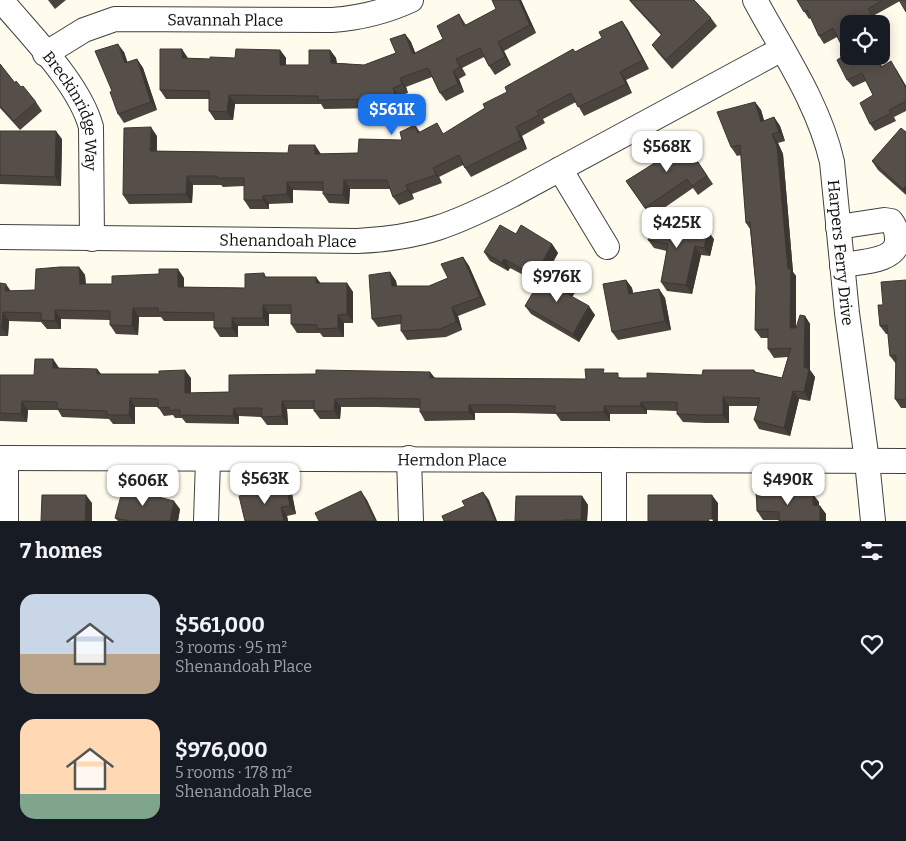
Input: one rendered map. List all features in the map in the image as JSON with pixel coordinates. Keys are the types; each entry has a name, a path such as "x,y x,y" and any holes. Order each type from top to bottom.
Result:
{"street":[{"name":"Breckinridge Way","path":"1,0 83,104 91,127 92,239"},
{"name":"Savannah Place","path":"45,54 84,30 116,19 355,19 380,13 411,0"},
{"name":"Harpers Ferry Drive","path":"755,0 807,95 827,143 873,521"},
{"name":"Shenandoah Place","path":"0,237 384,240 423,234 467,218 782,49"},
{"path":"560,169 607,247"},
{"path":"838,227 884,220 891,221 897,232 898,244 896,250 888,256 842,265"},
{"path":"3,458 6,521"},
{"name":"Herndon Place","path":"3,458 906,461"},
{"path":"409,458 411,521"},
{"path":"206,521 208,460"},
{"path":"614,460 614,521"}],"building":[{"path":"492,0 519,0 530,25 498,42 505,57 489,66 480,48 456,59 460,67 453,71 458,84 440,93 428,68 400,78 402,84 393,88 397,101 380,109 377,99 318,100 318,96 229,95 227,112 209,111 209,91 160,90 160,49 182,49 182,58 210,59 210,57 235,58 236,49 280,50 280,65 309,65 309,50 330,50 331,63 364,65 396,53 390,39 405,34 413,54 443,39 437,26 459,14 464,26 496,9"},
{"path":"630,0 694,0 711,18 666,60 652,45 662,34"},
{"path":"797,0 883,0 868,9 872,15 840,15 840,42 833,28 819,36 807,10 804,12"},
{"path":"899,0 906,0 906,12"},
{"path":"622,21 643,60 620,72 626,84 578,107 571,93 537,111 539,115 516,127 521,140 465,168 459,155 433,168 436,175 406,185 408,190 393,197 387,180 344,180 343,195 323,194 323,182 287,182 287,194 263,196 263,200 244,200 244,178 217,178 217,176 187,176 186,194 123,195 124,128 151,127 150,151 288,153 289,145 315,145 315,154 358,153 359,139 402,140 400,132 415,125 418,133 437,123 443,134 485,108 483,104 507,92 505,87 573,49 575,52 602,38 599,32"},
{"path":"118,44 125,63 137,59 151,102 118,114 110,92 112,91 95,51"},
{"path":"840,58 840,65 880,65 881,67 890,65 891,61 906,88 906,101 889,110 891,113 870,124 860,103 873,95 862,73 847,80 837,60"},
{"path":"0,64 15,83 16,81 21,87 23,86 36,102 14,121 0,106"},
{"path":"755,102 761,122 774,117 779,132 772,134 777,146 788,269 791,268 790,328 796,328 800,315 805,316 804,367 809,369 804,392 793,391 784,428 754,420 760,398 723,397 723,415 677,414 677,402 641,402 641,406 604,406 604,412 555,413 555,406 469,405 469,412 420,412 420,399 372,398 335,399 334,411 314,411 314,401 282,401 282,416 261,417 262,408 234,408 233,416 180,415 180,410 169,410 169,407 158,408 158,399 130,398 129,415 107,415 107,411 57,409 57,402 22,401 21,414 0,413 0,375 34,375 35,359 53,359 53,368 97,369 97,374 159,374 159,371 185,370 185,393 229,392 229,375 316,374 316,370 430,372 430,378 586,379 585,369 604,369 603,373 618,373 618,378 647,378 647,373 702,375 703,370 754,370 754,372 782,378 791,348 768,349 768,329 755,330 756,287 750,222 746,223 740,145 731,147 717,112"},
{"path":"901,128 906,132 906,186 903,189 872,161"},
{"path":"0,131 56,131 55,177 0,175"},
{"path":"680,135 707,176 692,186 687,179 645,208 626,181 661,159 656,152"},
{"path":"653,219 708,231 704,248 695,246 686,285 661,282 668,244 648,240"},
{"path":"500,225 516,234 521,225 552,244 535,276 504,259 502,263 484,252"},
{"path":"463,257 480,297 452,307 456,322 440,329 401,331 401,315 372,319 369,275 390,272 392,286 429,286 448,278 441,264"},
{"path":"79,267 80,284 112,284 112,276 159,274 159,269 178,269 178,287 245,288 245,274 264,273 264,277 316,277 316,283 347,283 347,314 338,315 338,328 317,329 317,325 291,324 291,305 263,305 263,318 232,318 232,328 214,328 214,313 158,312 158,308 133,308 132,326 110,325 110,311 55,310 55,321 41,320 41,313 3,312 2,328 0,327 0,283 6,284 5,291 35,290 36,269"},
{"path":"546,270 570,283 564,292 589,306 573,334 525,306"},
{"path":"626,280 629,294 659,289 665,321 612,332 603,284"},
{"path":"906,280 906,400 895,399 896,355 890,356 887,325 880,326 878,305 883,305 881,282"},
{"path":"286,485 290,506 281,507 284,521 245,521 239,496"},
{"path":"123,488 174,501 170,521 130,521 115,518"},
{"path":"756,489 783,491 782,494 813,494 813,505 820,506 820,521 779,521 779,512 757,511"},
{"path":"361,491 375,521 319,521 315,513"},
{"path":"483,492 495,521 444,521 442,516 465,506 462,501"},
{"path":"42,495 86,495 85,521 41,521"},
{"path":"648,495 712,495 712,519 708,519 709,521 648,521"},
{"path":"516,496 582,496 581,520 515,521"}]}
